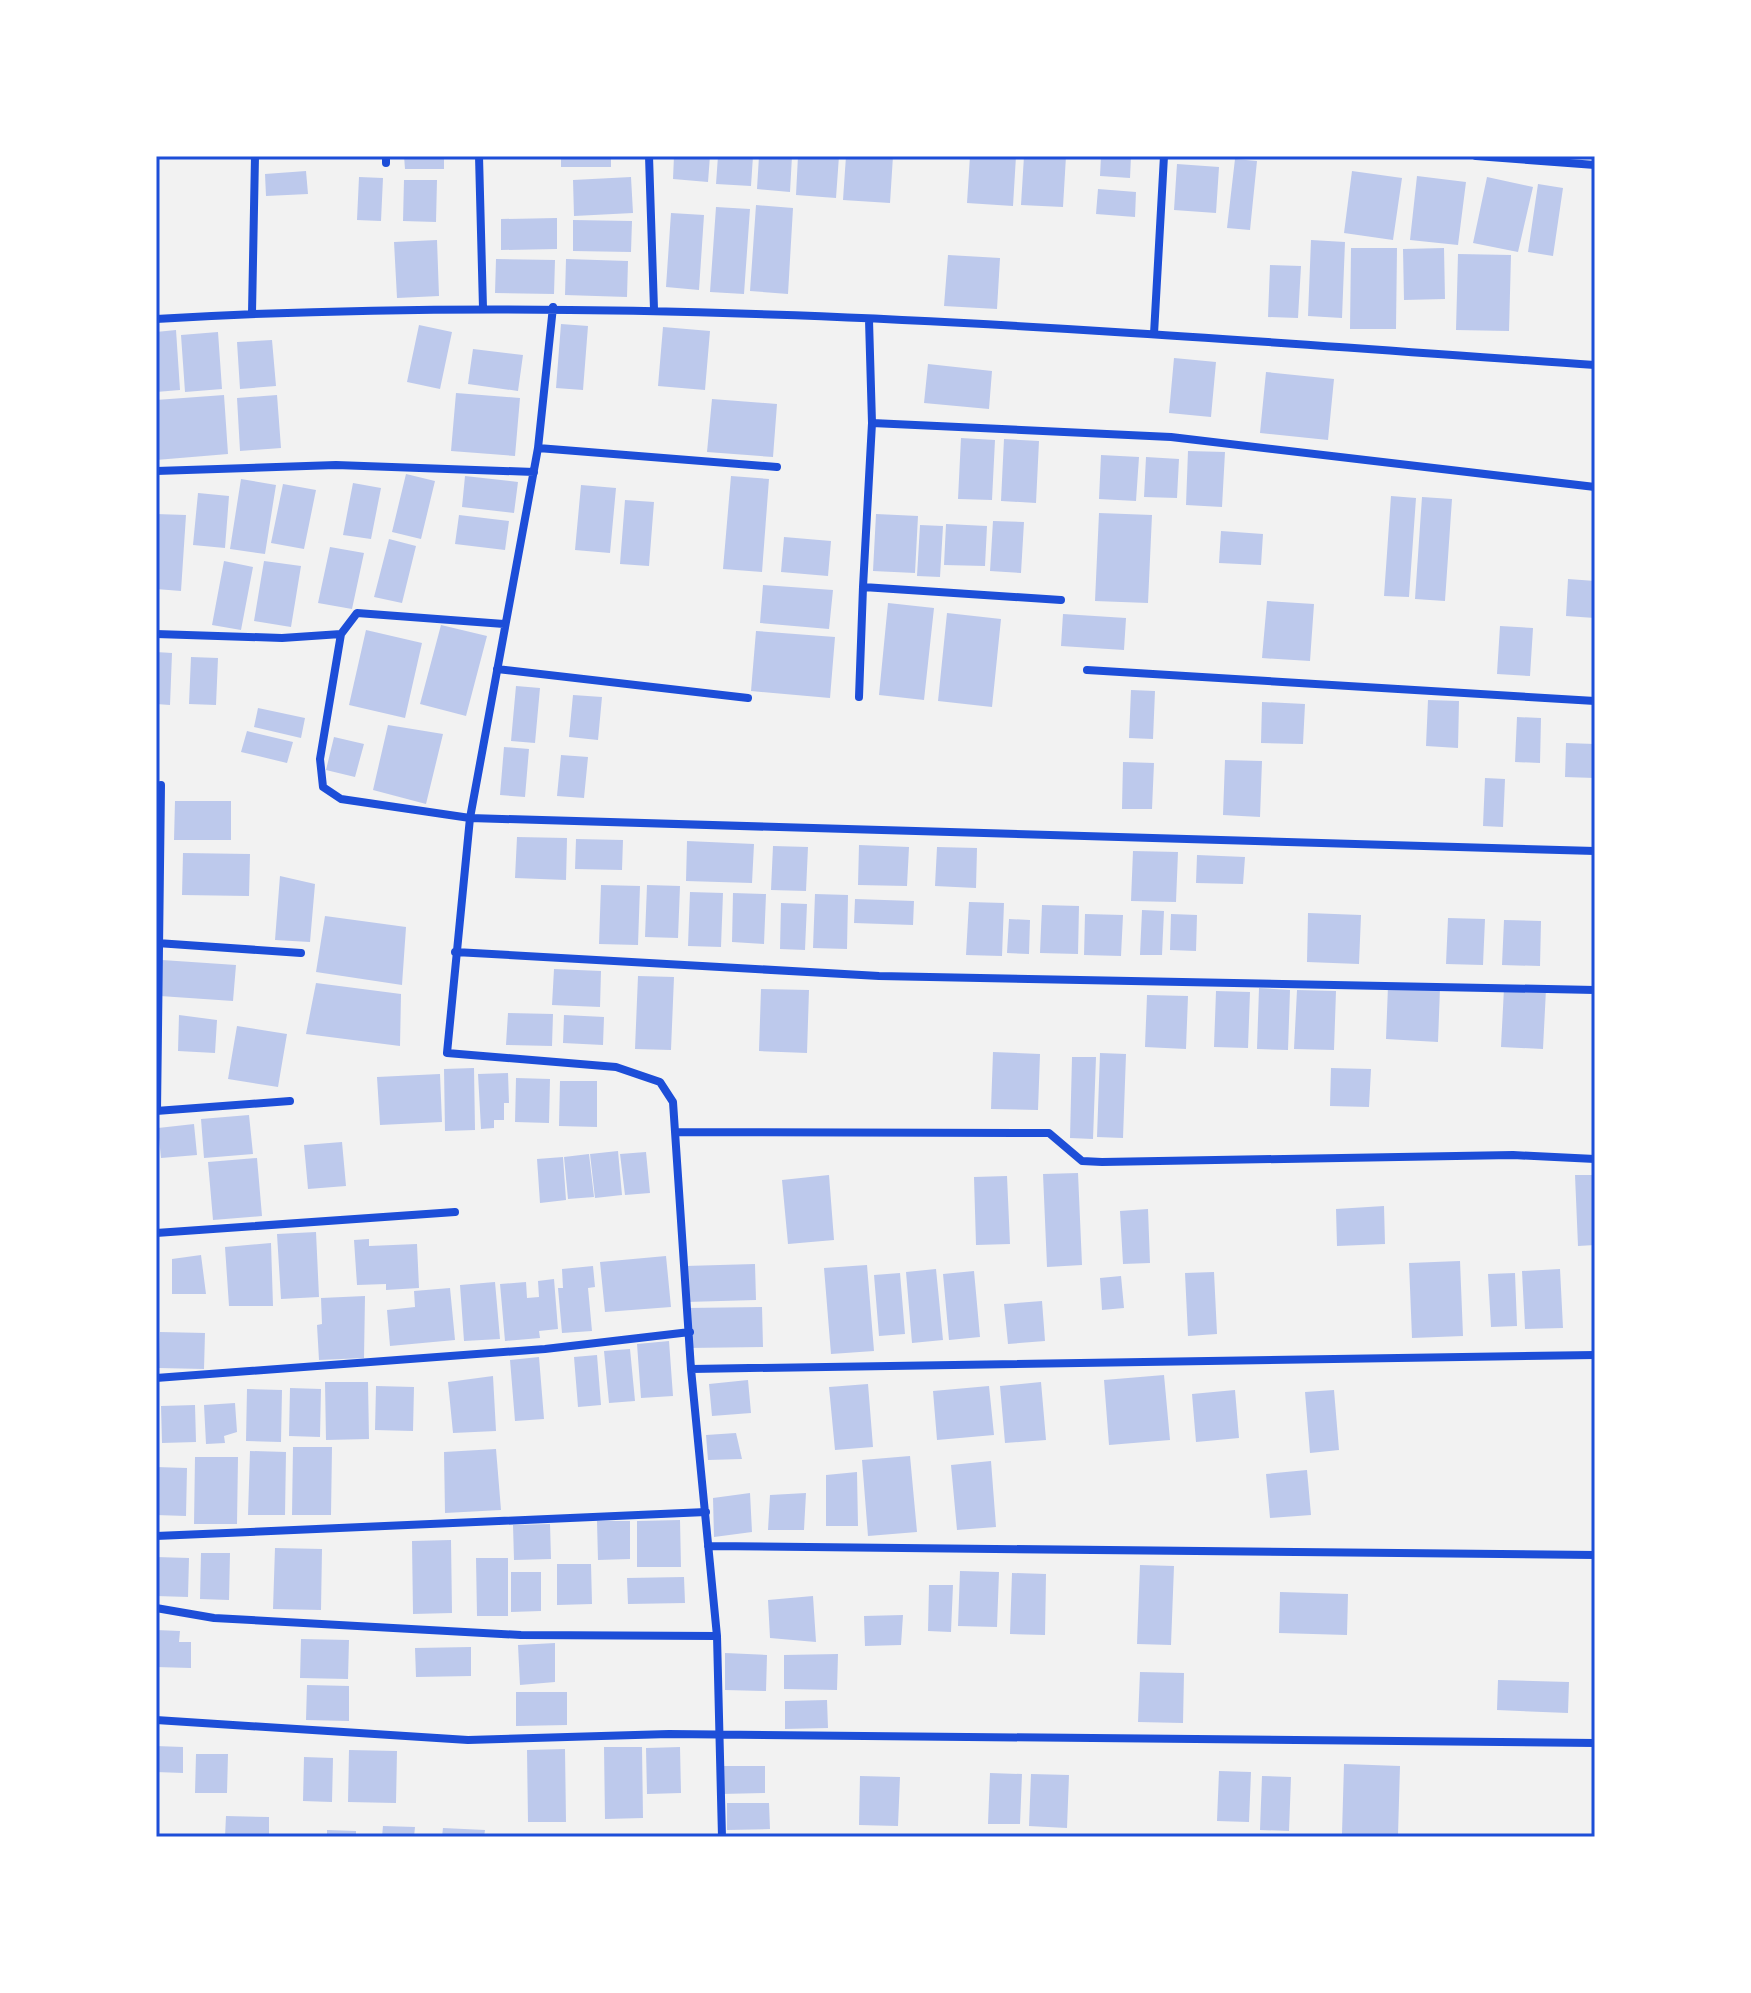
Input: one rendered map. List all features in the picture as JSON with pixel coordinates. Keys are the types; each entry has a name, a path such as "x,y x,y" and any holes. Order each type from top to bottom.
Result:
{"street":[{"path":"252,313 255,156"},
{"path":"479,156 483,308"},
{"path":"649,156 654,309"},
{"path":"1154,334 1164,156"},
{"path":"1476,156 1595,165"},
{"path":"553,307 538,448 470,818 447,1053 616,1067 660,1082 673,1102 691,1369 717,1636 722,1837"},
{"path":"156,319 252,313 483,308 654,309 1154,334 1595,365"},
{"path":"859,697 872,423 869,320"},
{"path":"872,423 1171,437 1595,487"},
{"path":"538,448 777,467"},
{"path":"156,471 336,465 534,472"},
{"path":"863,587 1061,600"},
{"path":"504,624 357,613 341,634 320,759 323,787 341,799 470,818 1595,851"},
{"path":"156,634 282,638 341,634"},
{"path":"497,669 748,698"},
{"path":"1087,670 1595,701"},
{"path":"161,785 156,1111 290,1101"},
{"path":"157,943 301,953"},
{"path":"455,952 879,976 1595,990"},
{"path":"677,1132 1049,1133 1082,1161 1102,1162 1513,1155 1595,1159"},
{"path":"156,1233 455,1212"},
{"path":"156,1378 545,1349 690,1332"},
{"path":"691,1369 1595,1355"},
{"path":"156,1536 706,1512"},
{"path":"708,1546 1595,1555"},
{"path":"156,1608 214,1618 521,1635 717,1636"},
{"path":"156,1720 468,1740 719,1734 1595,1743"}],"building":[{"path":"404,156 444,156 444,169 405,169"},
{"path":"561,156 611,156 611,167 561,167"},
{"path":"674,156 710,156 708,182 673,179"},
{"path":"718,156 753,156 751,186 716,184"},
{"path":"759,156 792,156 790,192 757,189"},
{"path":"798,156 839,156 836,198 796,195"},
{"path":"846,156 893,156 890,203 843,200"},
{"path":"970,156 1016,156 1013,206 967,203"},
{"path":"1024,156 1066,156 1063,207 1021,205"},
{"path":"1101,156 1131,156 1130,178 1100,176"},
{"path":"1235,159 1257,161 1250,230 1227,228"},
{"path":"1177,164 1219,167 1216,213 1174,210"},
{"path":"306,171 308,194 266,196 265,174"},
{"path":"1352,171 1402,178 1393,240 1344,233"},
{"path":"1417,176 1466,182 1458,245 1410,240"},
{"path":"359,177 383,178 381,221 357,220"},
{"path":"631,177 633,213 574,216 573,180"},
{"path":"1487,177 1533,187 1518,252 1473,243"},
{"path":"404,180 437,180 436,222 403,221"},
{"path":"1538,184 1563,188 1553,256 1528,252"},
{"path":"1098,189 1136,192 1135,217 1096,214"},
{"path":"756,205 793,208 788,294 750,291"},
{"path":"716,207 750,209 744,294 710,292"},
{"path":"671,213 704,215 699,290 666,287"},
{"path":"557,218 557,249 501,250 501,219"},
{"path":"573,220 632,221 631,252 573,251"},
{"path":"437,240 439,296 397,298 394,242"},
{"path":"1311,240 1345,242 1342,318 1308,316"},
{"path":"1351,248 1397,248 1396,329 1350,329"},
{"path":"1444,248 1445,299 1404,300 1403,249"},
{"path":"1458,254 1511,255 1509,331 1456,330"},
{"path":"948,255 1000,258 997,309 944,306"},
{"path":"496,259 555,260 554,294 495,293"},
{"path":"566,259 628,261 627,297 565,295"},
{"path":"1270,265 1301,266 1298,318 1268,317"},
{"path":"561,324 588,326 583,390 556,388"},
{"path":"419,325 452,332 440,389 407,382"},
{"path":"663,327 710,331 705,390 658,386"},
{"path":"176,330 180,390 156,392 156,332"},
{"path":"218,332 222,389 185,392 181,335"},
{"path":"272,340 276,386 240,389 237,342"},
{"path":"473,349 523,355 518,391 468,384"},
{"path":"1174,358 1216,362 1211,417 1169,413"},
{"path":"928,364 992,371 989,409 924,403"},
{"path":"1266,372 1334,379 1328,440 1260,433"},
{"path":"456,393 520,398 515,456 451,451"},
{"path":"224,395 228,454 156,460 156,400"},
{"path":"277,395 281,448 240,451 237,398"},
{"path":"712,399 777,404 773,457 707,452"},
{"path":"961,438 995,440 992,500 958,499"},
{"path":"1004,439 1039,441 1036,503 1001,501"},
{"path":"1188,451 1225,452 1222,507 1186,505"},
{"path":"1101,455 1139,457 1136,501 1099,499"},
{"path":"1146,457 1179,459 1177,498 1144,497"},
{"path":"406,474 435,481 421,539 392,532"},
{"path":"465,476 518,482 514,513 462,507"},
{"path":"731,476 769,479 762,572 723,569"},
{"path":"241,479 276,485 265,554 230,549"},
{"path":"353,483 381,488 371,539 343,535"},
{"path":"283,484 316,490 304,549 271,543"},
{"path":"581,485 616,488 610,553 575,550"},
{"path":"198,493 229,496 225,548 193,545"},
{"path":"1391,496 1416,498 1409,597 1384,596"},
{"path":"1422,497 1452,499 1445,601 1415,599"},
{"path":"625,500 654,502 649,566 620,564"},
{"path":"1099,513 1152,515 1148,603 1095,601"},
{"path":"156,514 186,515 181,591 156,589"},
{"path":"876,514 918,516 915,573 873,571"},
{"path":"459,515 509,521 505,550 455,544"},
{"path":"993,521 1024,522 1021,573 990,571"},
{"path":"946,524 987,526 985,566 944,565"},
{"path":"920,525 943,526 940,577 917,576"},
{"path":"1221,531 1263,534 1261,565 1219,563"},
{"path":"784,537 831,541 828,576 781,572"},
{"path":"389,539 416,546 402,603 374,597"},
{"path":"330,547 364,553 352,609 318,603"},
{"path":"224,561 253,567 241,630 212,625"},
{"path":"264,561 301,566 291,627 254,621"},
{"path":"1568,579 1595,581 1595,618 1566,616"},
{"path":"763,585 833,590 829,629 760,623"},
{"path":"1267,601 1314,604 1310,661 1262,658"},
{"path":"888,603 934,608 924,700 879,695"},
{"path":"947,613 1001,619 992,707 938,701"},
{"path":"1063,614 1126,618 1124,650 1061,646"},
{"path":"441,625 487,636 466,716 420,704"},
{"path":"1500,626 1533,628 1530,676 1497,674"},
{"path":"366,630 422,643 405,718 349,705"},
{"path":"756,631 835,637 830,698 751,691"},
{"path":"156,652 172,653 170,705 156,704"},
{"path":"191,657 218,658 216,705 189,704"},
{"path":"516,686 540,688 535,743 511,741"},
{"path":"1131,690 1155,691 1153,739 1129,738"},
{"path":"573,695 602,697 598,740 569,737"},
{"path":"1428,700 1459,701 1458,748 1426,746"},
{"path":"1262,702 1305,704 1303,744 1261,743"},
{"path":"258,708 305,718 301,738 254,727"},
{"path":"1517,717 1541,718 1540,763 1515,762"},
{"path":"388,725 443,734 426,804 373,790"},
{"path":"247,731 293,742 287,763 241,752"},
{"path":"334,737 364,744 355,777 326,770"},
{"path":"1566,743 1595,744 1595,778 1565,777"},
{"path":"504,747 529,749 525,797 500,795"},
{"path":"561,755 588,757 584,798 557,796"},
{"path":"1225,760 1262,761 1260,817 1223,815"},
{"path":"1123,762 1154,763 1152,809 1122,809"},
{"path":"1485,778 1505,779 1503,827 1483,826"},
{"path":"175,801 231,801 231,840 174,840"},
{"path":"517,837 567,838 566,880 515,878"},
{"path":"576,839 623,840 622,870 575,869"},
{"path":"687,841 754,844 752,883 686,881"},
{"path":"859,845 909,847 907,886 858,885"},
{"path":"773,846 808,847 806,891 771,890"},
{"path":"937,847 977,848 976,888 935,886"},
{"path":"1133,851 1178,852 1176,902 1131,901"},
{"path":"183,853 250,854 249,896 182,895"},
{"path":"1197,855 1245,857 1243,884 1196,883"},
{"path":"280,876 315,884 310,942 275,940"},
{"path":"601,885 640,886 638,945 599,944"},
{"path":"647,885 680,886 678,938 645,937"},
{"path":"690,892 723,893 721,947 688,946"},
{"path":"733,893 766,894 764,944 732,942"},
{"path":"815,894 848,895 847,949 813,948"},
{"path":"855,899 914,901 913,925 854,923"},
{"path":"969,902 1004,903 1002,956 966,955"},
{"path":"781,903 807,904 805,950 780,949"},
{"path":"1042,905 1079,906 1078,954 1040,953"},
{"path":"1142,910 1164,911 1162,955 1140,955"},
{"path":"1308,913 1361,915 1359,964 1307,962"},
{"path":"1085,914 1123,915 1121,956 1084,955"},
{"path":"1171,914 1197,915 1196,951 1170,950"},
{"path":"325,916 406,927 402,985 316,972"},
{"path":"1448,918 1485,919 1483,965 1446,964"},
{"path":"1009,919 1030,920 1029,954 1007,953"},
{"path":"1504,920 1541,921 1540,966 1502,965"},
{"path":"162,960 236,965 233,1001 160,996"},
{"path":"554,969 601,971 600,1007 552,1005"},
{"path":"638,976 674,977 671,1050 635,1049"},
{"path":"316,983 401,994 400,1046 306,1034"},
{"path":"1388,986 1440,988 1438,1042 1386,1039"},
{"path":"1259,988 1290,990 1288,1050 1257,1049"},
{"path":"1504,988 1546,989 1543,1049 1501,1047"},
{"path":"761,989 809,990 807,1053 759,1051"},
{"path":"1297,990 1336,991 1334,1050 1294,1049"},
{"path":"1216,991 1250,992 1248,1048 1214,1047"},
{"path":"1147,995 1188,996 1186,1049 1145,1047"},
{"path":"508,1013 553,1014 552,1046 506,1045"},
{"path":"179,1015 217,1020 215,1053 178,1051"},
{"path":"564,1015 604,1017 603,1045 563,1043"},
{"path":"237,1026 287,1034 278,1087 228,1079"},
{"path":"993,1052 1040,1054 1038,1110 991,1109"},
{"path":"1100,1053 1126,1054 1123,1138 1097,1137"},
{"path":"1072,1057 1096,1057 1093,1139 1070,1138"},
{"path":"474,1068 475,1130 445,1131 444,1069"},
{"path":"1331,1068 1371,1069 1369,1107 1330,1106"},
{"path":"508,1073 509,1103 504,1103 504,1120 494,1120 494,1128 481,1129 478,1074"},
{"path":"440,1074 442,1122 380,1125 377,1077"},
{"path":"516,1078 550,1079 549,1123 515,1122"},
{"path":"560,1081 597,1081 597,1127 559,1126"},
{"path":"249,1115 253,1154 204,1158 201,1119"},
{"path":"194,1124 197,1155 161,1158 158,1128"},
{"path":"342,1142 346,1186 308,1189 304,1145"},
{"path":"618,1151 622,1195 595,1198 590,1154"},
{"path":"646,1152 650,1193 625,1195 620,1154"},
{"path":"589,1154 594,1197 568,1199 564,1157"},
{"path":"563,1157 566,1200 540,1203 537,1159"},
{"path":"257,1158 262,1216 213,1220 208,1162"},
{"path":"1078,1173 1082,1265 1047,1267 1043,1174"},
{"path":"829,1175 834,1240 788,1244 782,1180"},
{"path":"1575,1175 1595,1175 1595,1245 1578,1246"},
{"path":"1007,1176 1010,1244 976,1245 974,1177"},
{"path":"1384,1206 1385,1244 1337,1246 1336,1209"},
{"path":"1148,1209 1150,1263 1123,1264 1120,1211"},
{"path":"316,1232 319,1297 281,1299 277,1234"},
{"path":"369,1239 369,1246 417,1244 419,1288 386,1290 386,1284 357,1285 354,1240"},
{"path":"271,1243 273,1306 229,1306 225,1247"},
{"path":"201,1255 206,1294 172,1294 172,1259"},
{"path":"666,1256 671,1307 605,1312 600,1262"},
{"path":"1460,1261 1463,1336 1412,1338 1409,1263"},
{"path":"755,1264 756,1300 686,1302 685,1266"},
{"path":"867,1265 874,1351 831,1354 824,1268"},
{"path":"593,1266 595,1287 588,1288 592,1331 562,1333 558,1288 563,1288 562,1269"},
{"path":"936,1269 943,1340 912,1343 906,1272"},
{"path":"1560,1269 1563,1328 1525,1329 1522,1271"},
{"path":"974,1271 980,1337 949,1340 943,1274"},
{"path":"1214,1272 1217,1334 1188,1336 1185,1273"},
{"path":"900,1273 905,1334 879,1336 874,1275"},
{"path":"1515,1273 1517,1326 1491,1327 1488,1274"},
{"path":"1121,1276 1124,1308 1102,1310 1100,1278"},
{"path":"554,1279 558,1329 539,1331 540,1338 505,1341 500,1284 526,1282 527,1298 539,1297 538,1281"},
{"path":"495,1282 500,1339 464,1341 460,1285"},
{"path":"450,1288 455,1340 390,1346 387,1310 415,1307 414,1291"},
{"path":"365,1296 364,1358 319,1360 317,1325 322,1324 321,1298"},
{"path":"1042,1301 1045,1341 1008,1344 1004,1304"},
{"path":"762,1307 763,1347 687,1348 687,1308"},
{"path":"160,1332 205,1333 204,1369 159,1368"},
{"path":"669,1341 673,1396 641,1398 637,1344"},
{"path":"630,1349 635,1401 609,1403 604,1351"},
{"path":"597,1355 601,1405 578,1407 574,1357"},
{"path":"539,1357 544,1419 515,1421 510,1360"},
{"path":"1164,1375 1170,1440 1109,1445 1104,1380"},
{"path":"493,1376 496,1431 453,1433 448,1382"},
{"path":"748,1380 751,1413 712,1416 709,1384"},
{"path":"325,1382 368,1382 369,1439 326,1440"},
{"path":"1041,1382 1046,1440 1005,1443 1000,1386"},
{"path":"868,1384 873,1447 835,1450 829,1387"},
{"path":"376,1386 414,1387 413,1431 375,1430"},
{"path":"989,1386 994,1435 937,1440 933,1391"},
{"path":"290,1388 321,1389 320,1437 289,1436"},
{"path":"247,1389 282,1390 281,1442 246,1441"},
{"path":"1235,1390 1239,1438 1196,1442 1192,1394"},
{"path":"1334,1390 1339,1450 1310,1453 1305,1392"},
{"path":"235,1403 237,1432 224,1436 225,1443 206,1444 204,1405"},
{"path":"195,1405 196,1442 162,1443 161,1406"},
{"path":"736,1433 742,1459 708,1460 706,1435"},
{"path":"293,1447 332,1447 331,1515 292,1515"},
{"path":"496,1449 501,1510 445,1513 444,1452"},
{"path":"250,1451 286,1452 285,1515 248,1515"},
{"path":"910,1456 917,1532 868,1536 862,1460"},
{"path":"195,1457 238,1457 237,1524 194,1524"},
{"path":"991,1461 996,1527 957,1530 951,1465"},
{"path":"156,1467 187,1468 186,1516 156,1515"},
{"path":"1307,1470 1311,1515 1270,1518 1266,1474"},
{"path":"857,1472 858,1526 826,1526 826,1475"},
{"path":"750,1493 752,1532 714,1537 713,1498"},
{"path":"806,1493 804,1530 768,1530 770,1495"},
{"path":"680,1520 681,1567 637,1567 637,1521"},
{"path":"597,1521 630,1521 630,1559 598,1560"},
{"path":"550,1524 551,1559 514,1560 513,1525"},
{"path":"451,1540 452,1613 413,1614 412,1541"},
{"path":"275,1548 322,1549 321,1610 273,1609"},
{"path":"201,1553 230,1553 229,1600 200,1599"},
{"path":"156,1557 189,1558 188,1597 156,1596"},
{"path":"476,1558 508,1558 508,1616 477,1616"},
{"path":"557,1564 591,1564 592,1604 557,1605"},
{"path":"1140,1565 1174,1566 1171,1645 1137,1644"},
{"path":"960,1571 999,1572 997,1627 958,1626"},
{"path":"511,1572 541,1572 541,1611 511,1612"},
{"path":"1012,1573 1046,1574 1045,1635 1010,1634"},
{"path":"684,1577 685,1603 628,1604 627,1578"},
{"path":"929,1585 953,1585 951,1632 928,1631"},
{"path":"1280,1592 1348,1594 1347,1635 1279,1633"},
{"path":"813,1596 816,1642 770,1638 768,1600"},
{"path":"903,1615 901,1645 865,1646 864,1616"},
{"path":"156,1630 180,1631 179,1642 191,1642 191,1668 156,1667"},
{"path":"301,1639 349,1640 348,1679 300,1678"},
{"path":"555,1643 555,1682 520,1685 518,1645"},
{"path":"471,1647 471,1676 416,1677 415,1648"},
{"path":"725,1653 767,1655 766,1691 725,1690"},
{"path":"838,1654 837,1690 784,1689 784,1655"},
{"path":"1140,1672 1184,1673 1183,1723 1138,1722"},
{"path":"1498,1680 1569,1682 1568,1713 1497,1710"},
{"path":"307,1685 349,1686 349,1721 306,1720"},
{"path":"516,1692 567,1692 567,1725 516,1726"},
{"path":"827,1700 828,1728 785,1729 785,1701"},
{"path":"156,1746 183,1747 183,1773 156,1772"},
{"path":"604,1747 642,1747 643,1818 605,1819"},
{"path":"680,1747 681,1793 647,1794 646,1748"},
{"path":"565,1749 566,1822 528,1822 527,1750"},
{"path":"349,1750 397,1751 396,1803 348,1802"},
{"path":"196,1754 228,1754 227,1793 195,1793"},
{"path":"304,1757 333,1758 332,1802 303,1801"},
{"path":"1344,1764 1400,1766 1398,1835 1342,1834"},
{"path":"721,1766 765,1766 765,1793 721,1794"},
{"path":"1219,1771 1251,1772 1249,1822 1217,1821"},
{"path":"990,1773 1022,1774 1020,1824 988,1824"},
{"path":"1031,1774 1069,1775 1067,1828 1029,1826"},
{"path":"860,1776 900,1777 898,1826 859,1825"},
{"path":"1262,1776 1291,1777 1289,1831 1260,1830"},
{"path":"727,1803 769,1803 770,1829 727,1830"},
{"path":"226,1816 269,1817 269,1837 225,1837"},
{"path":"383,1826 415,1827 414,1837 382,1837"},
{"path":"443,1828 485,1830 484,1837 442,1837"},
{"path":"327,1830 356,1831 356,1837 327,1837"}]}
